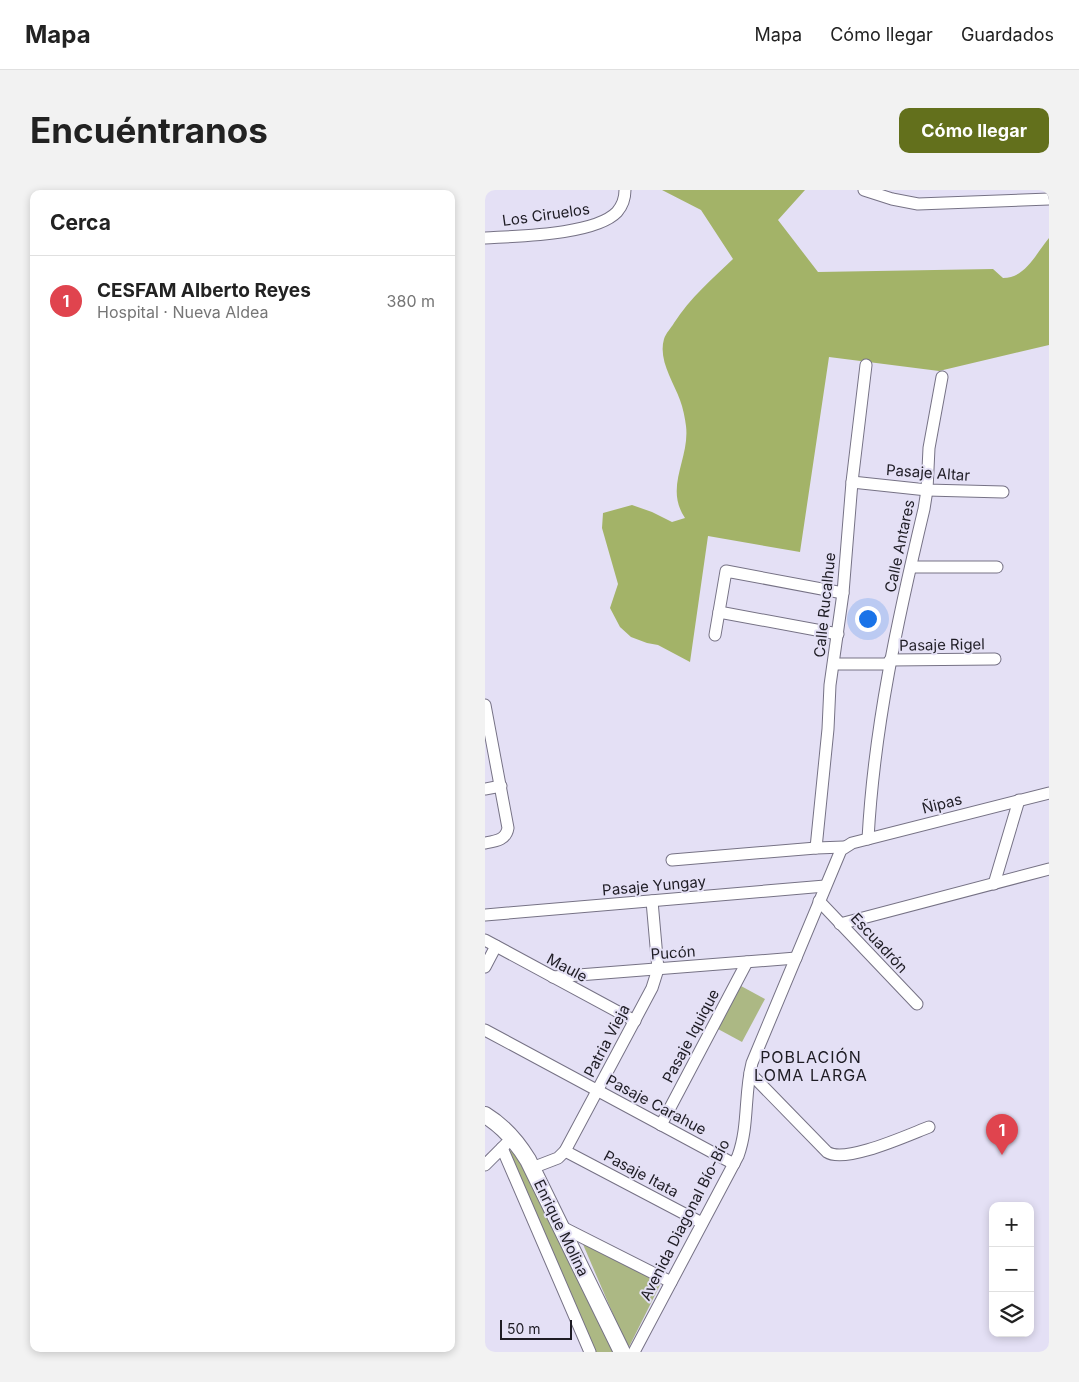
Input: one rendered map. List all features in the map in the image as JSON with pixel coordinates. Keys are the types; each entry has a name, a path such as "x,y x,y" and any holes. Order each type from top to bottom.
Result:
{"main road":[{"name":"Enrique Molina","path":"485,1114 497,1123 507,1143 524,1153 622,1352"}],"street":[{"path":"864,190 892,199 928,204 1049,199"},
{"name":"Los Ciruelos","path":"485,238 563,231 592,225 611,217 619,210 623,203 625,191"},
{"name":"Calle Rucalhue","path":"816,848 828,729 830,685 843,592 852,482 866,365"},
{"name":"Calle Antares","path":"867,839 870,797 890,662 927,490 929,448 942,378"},
{"name":"Pasaje Altar","path":"852,482 927,490 1003,492"},
{"path":"911,567 997,567"},
{"path":"715,635 727,571 843,592"},
{"path":"719,612 838,634"},
{"name":"Pasaje Rigel","path":"834,664 995,659"},
{"path":"485,705 488,740 501,786 508,823 507,832 502,839 485,843"},
{"path":"485,789 501,786"},
{"name":"Ñipas","path":"672,860 844,847 867,839 1049,793"},
{"path":"994,884 1019,800"},
{"name":"Avenida Diagonal Bío-Bío","path":"634,1352 741,1148 752,1062 837,857 844,847"},
{"path":"840,924 1049,869"},
{"name":"Pasaje Yungay","path":"485,915 825,886"},
{"name":"Patria Vieja","path":"565,1151 654,983 658,969 652,901"},
{"name":"Escuadrón","path":"819,901 917,1004"},
{"name":"Maule","path":"485,940 635,1021"},
{"path":"485,967 496,946"},
{"name":"Pucón","path":"553,977 795,958"},
{"name":"Pasaje Iquique","path":"661,1125 747,962"},
{"name":"Pasaje Carahue","path":"485,1030 734,1164"},
{"path":"750,1073 827,1152 834,1156 877,1147 929,1127"},
{"path":"485,1165 507,1143"},
{"name":"Enrique Molina","path":"507,1143 590,1352"},
{"path":"531,1168 558,1158 565,1151"},
{"name":"Pasaje Itata","path":"565,1151 702,1223"},
{"path":"560,1226 671,1282"}],"green space":[{"path":"662,190 805,190 778,220 818,272 993,269 1003,278 1011,277 1030,264 1049,238 1049,345 939,371 829,357 800,552 708,536 690,662 658,645 631,637 620,627 610,608 618,584 602,528 603,513 632,505 672,522 685,518 679,506 677,484 685,450 686,426 681,403 665,363 663,355 664,339 687,305 733,259 701,210"},
{"path":"741,986 765,999 742,1042 718,1029"},
{"path":"514,1148 614,1352 593,1352 507,1153"},
{"path":"582,1242 661,1283 628,1349"}],"place":[{"name":"CESFAM Alberto Reyes","path":"1002,1155"}],"district":[{"name":"POBLACIÓN LOMA LARGA","path":"811,1066"}]}
